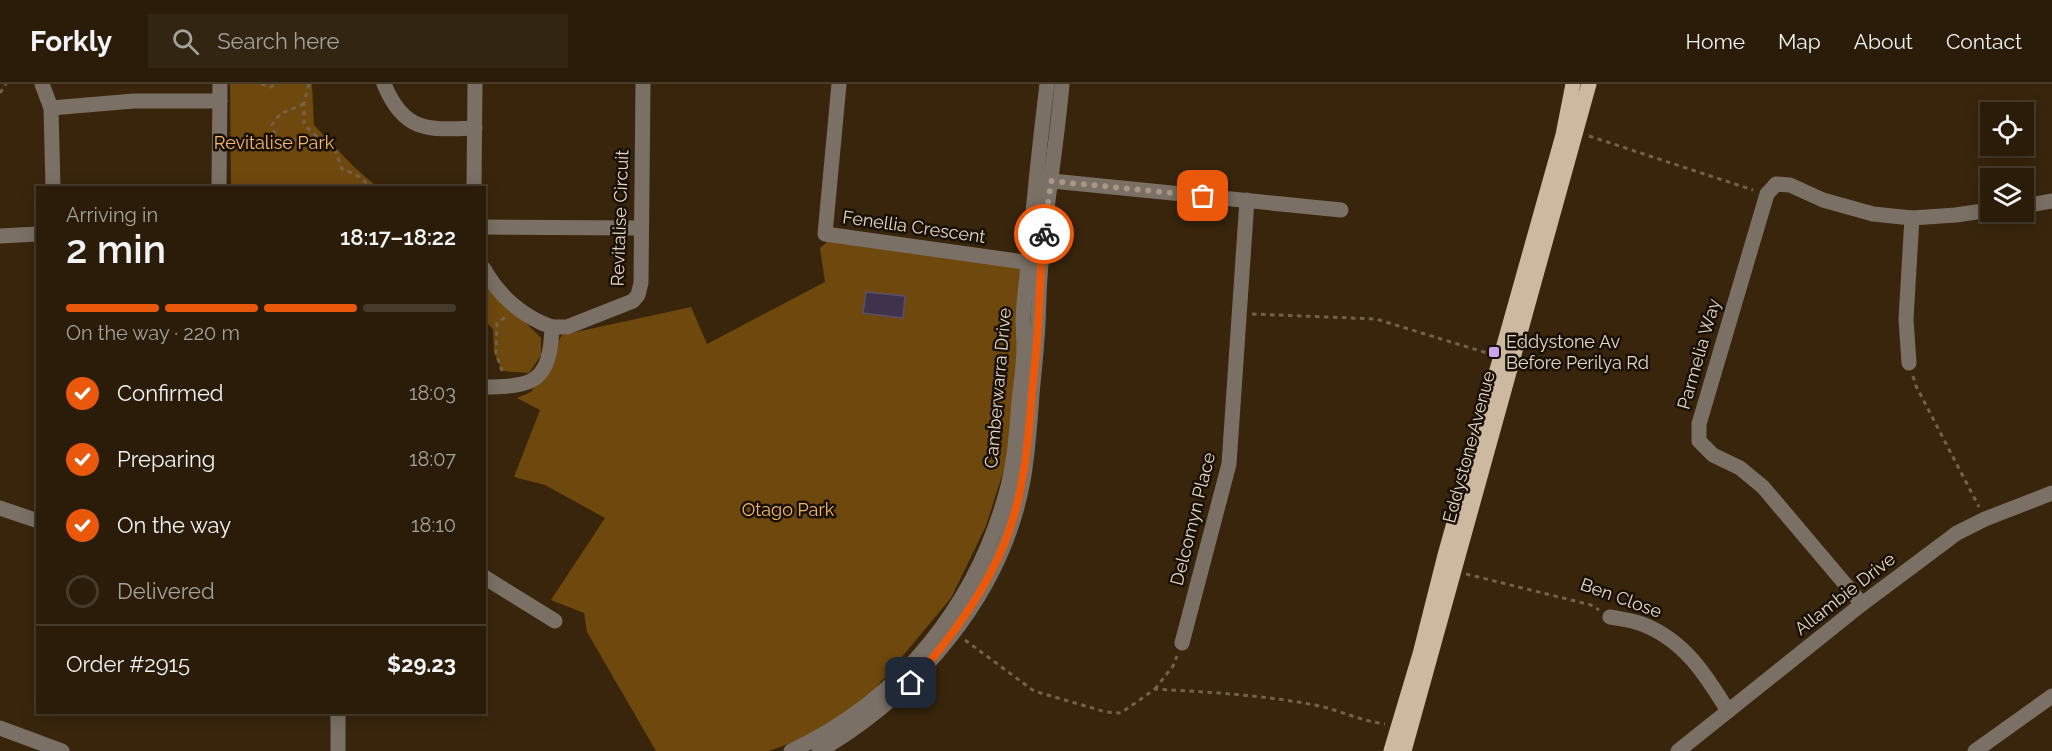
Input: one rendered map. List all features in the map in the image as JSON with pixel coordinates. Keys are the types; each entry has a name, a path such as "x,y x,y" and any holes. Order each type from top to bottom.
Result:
{"main road":[{"name":"Eddystone Avenue","path":"1391,751 1420,654 1445,555 1563,135 1573,84"},
{"name":"Eddystone Avenue","path":"1404,751 1589,84"}],"street":[{"path":"42,84 51,108 53,186"},
{"path":"219,186 220,84"},
{"path":"384,84 395,106 417,125 431,129 475,128"},
{"path":"474,186 475,84"},
{"name":"Revitalise Circuit","path":"552,327 567,327 633,301 638,295 641,283 643,84"},
{"name":"Fenellia Crescent","path":"839,84 825,234 1034,263"},
{"name":"Camberwarra Drive","path":"819,751 889,703 938,654 988,578 1004,544 1023,482 1038,326 1034,263 1035,180 1047,84"},
{"name":"Camberwarra Drive","path":"791,751 845,720 876,698 897,678 951,616 982,561 1008,485 1015,450 1024,348 1023,319 1051,181 1062,84"},
{"path":"51,108 134,101 220,101"},
{"path":"1035,180 1341,210"},
{"path":"1767,194 1776,184 1790,185 1824,200 1873,214 1912,218 1980,211"},
{"name":"Parmelia Way","path":"1767,194 1699,424 1699,441 1713,455 1740,468 1763,487 1862,604"},
{"name":"Delcomyn Place","path":"1182,643 1229,464 1247,201"},
{"path":"2034,204 2052,201"},
{"path":"1909,363 1906,319 1912,218"},
{"path":"486,227 641,228"},
{"path":"0,236 36,234"},
{"path":"486,272 500,292 512,303 527,315 552,327 549,358 542,372 532,382 517,387 486,387"},
{"name":"Allambie Drive","path":"1678,751 1862,604 1957,533 1985,519 2052,493"},
{"path":"0,508 36,520"},
{"path":"486,578 555,621"},
{"name":"Ben Close","path":"1610,617 1641,623 1664,634 1690,655 1708,678 1728,711"},
{"path":"1975,751 2052,696"},
{"path":"338,714 338,751"},
{"path":"0,728 62,751"}],"path":[{"path":"0,93 6,84"},
{"path":"261,84 271,87 275,84"},
{"path":"309,84 304,104 304,123 311,131 334,147 342,169 352,172 369,186"},
{"path":"304,104 280,114 272,125 274,134 282,141 295,141 304,138 311,131"},
{"path":"1585,135 1767,194"},
{"path":"1239,314 1376,319 1489,354"},
{"path":"502,371 496,353 497,323 508,316"},
{"path":"1909,363 1916,386 1985,519"},
{"name":"Ben Close","path":"1466,574 1591,605 1610,617"},
{"path":"954,631 1034,691 1106,712 1121,713 1155,688 1173,666 1182,643"},
{"path":"1155,688 1239,694 1306,704 1365,722 1387,725"}],"green space":[{"name":"Revitalise Park","path":"230,84 312,84 314,125 353,166 376,186 231,186"},
{"name":"Otago Park","path":"828,241 1026,268 1024,348 1007,460 986,526 951,598 866,700 812,735 769,751 656,751 587,632 584,613 551,600 605,518 545,485 514,477 540,410 517,398 531,392 562,335 691,307 707,344 825,282 820,248"},
{"path":"486,283 541,338 541,355 529,373 502,371 494,352 493,329 486,322"}],"building":[{"path":"866,292 905,296 903,318 863,313"}],"way so far":[{"path":"1044,234 1051,181 1203,196"}],"place":[{"name":"Eddystone Av Before Perilya Rd","path":"1494,352"}],"route":[{"path":"911,683 938,654 974,601 1004,544 1014,516 1023,482 1026,454 1044,234"}]}
